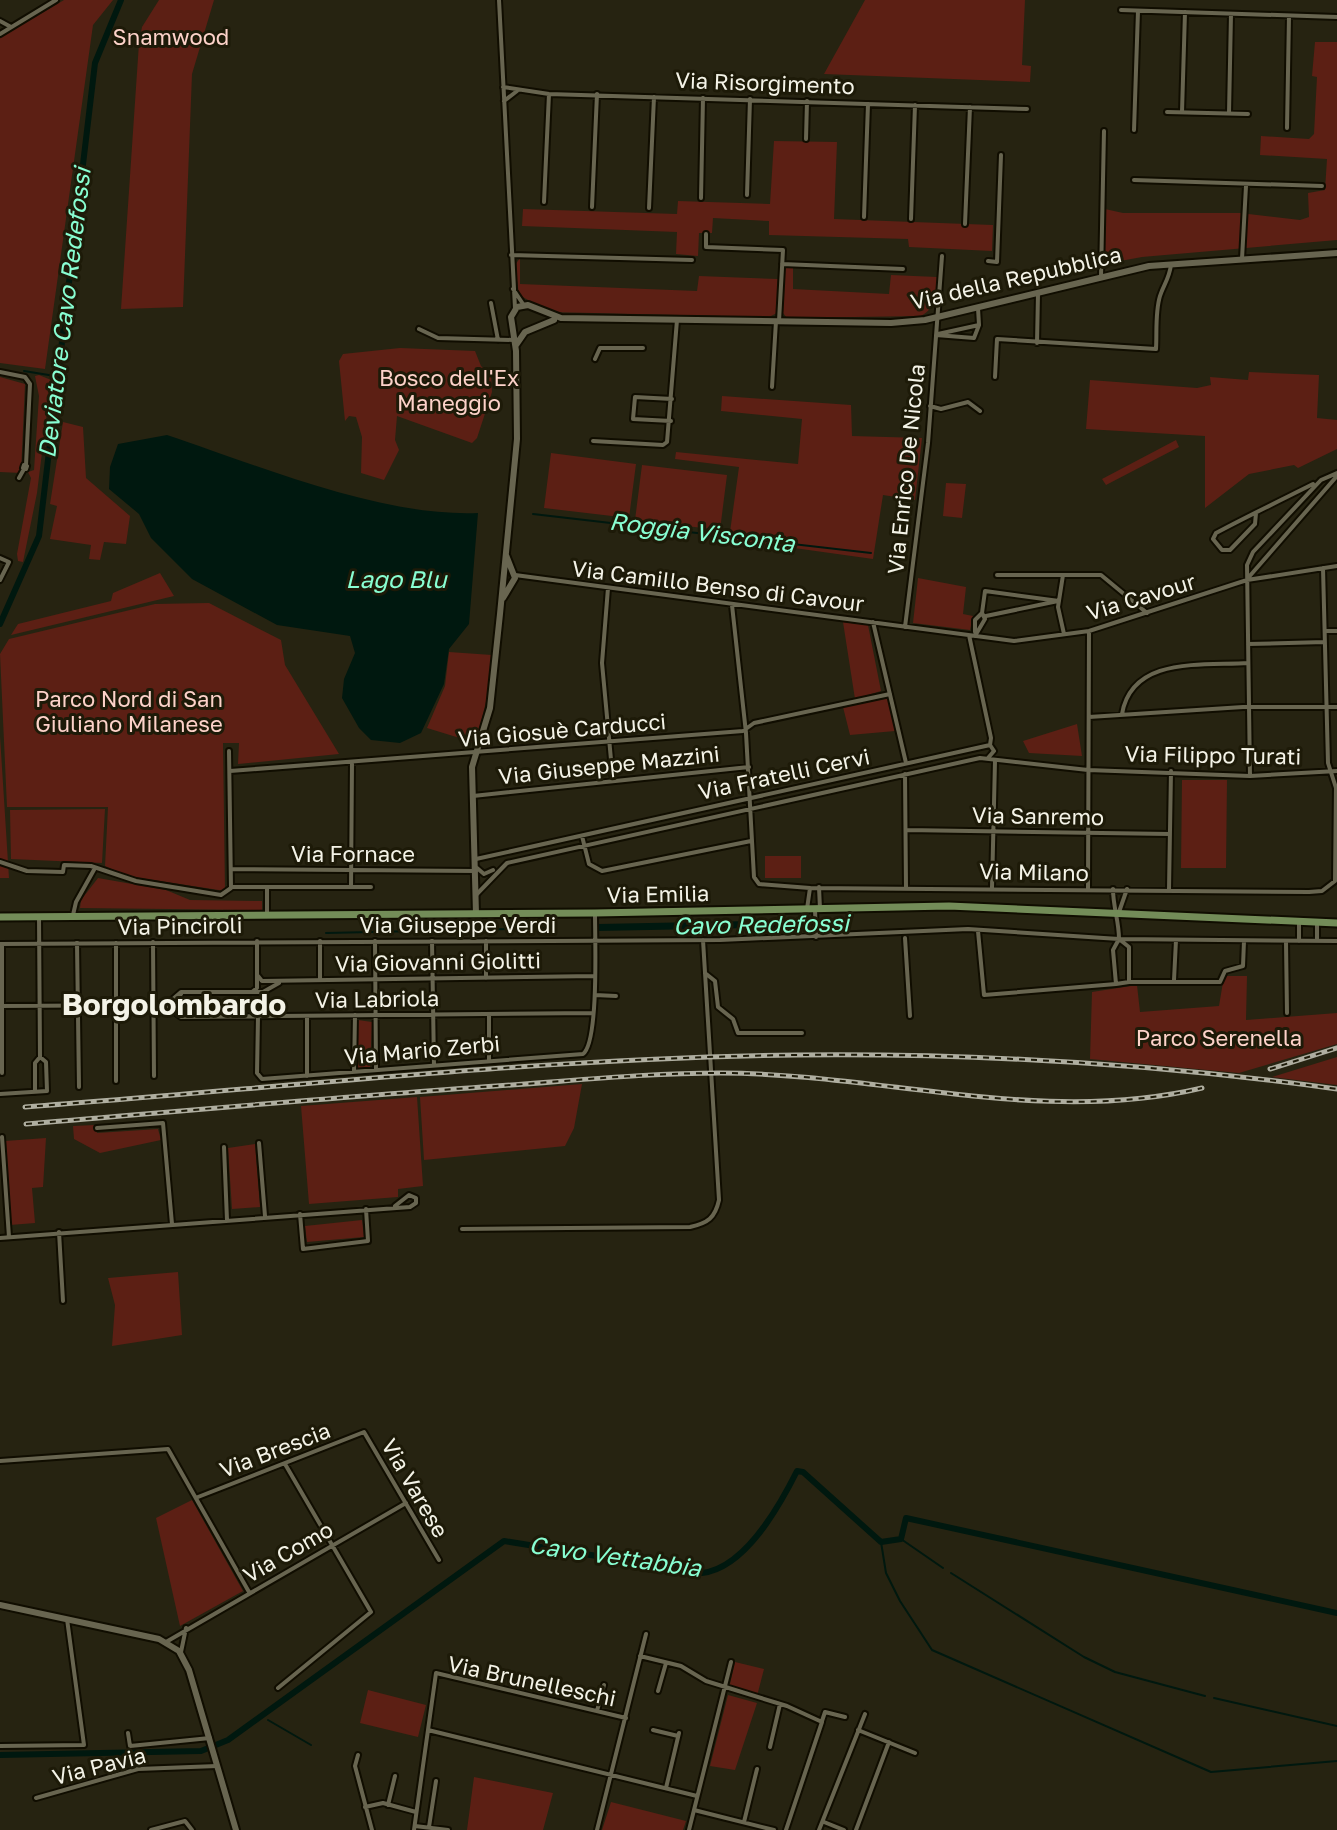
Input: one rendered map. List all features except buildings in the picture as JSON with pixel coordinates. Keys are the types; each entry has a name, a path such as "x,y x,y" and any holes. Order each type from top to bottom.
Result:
{"main road":[{"name":"Via Emilia","path":"0,917 595,913 949,906 1337,923"}],"street":[{"path":"0,34 56,0"},
{"path":"476,914 475,754 490,708 517,439 515,344 511,317 515,308 499,0"},
{"path":"1121,10 1337,17"},
{"path":"1134,130 1138,11"},
{"path":"1182,112 1185,12"},
{"path":"1229,113 1231,14"},
{"path":"1287,128 1289,16"},
{"path":"0,21 11,27"},
{"name":"Via Risorgimento","path":"503,87 549,94 1027,109"},
{"path":"504,101 517,91"},
{"path":"544,202 549,94"},
{"path":"592,207 597,94"},
{"path":"649,208 654,97"},
{"path":"701,198 703,98"},
{"path":"747,195 750,99"},
{"path":"806,139 807,101"},
{"path":"864,217 868,104"},
{"path":"911,219 915,105"},
{"path":"965,224 970,107"},
{"path":"1167,112 1248,114"},
{"path":"1101,277 1104,131"},
{"path":"988,261 997,262 1001,155"},
{"path":"1134,180 1322,186"},
{"path":"1242,259 1246,185"},
{"path":"706,234 706,247 783,250 772,387"},
{"name":"Via della Repubblica","path":"535,311 561,318 891,323 925,320 938,314 1101,277 1171,265 1337,253"},
{"path":"511,255 692,260"},
{"name":"Via Enrico De Nicola","path":"905,627 930,406 942,256"},
{"path":"782,264 903,269"},
{"path":"995,377 997,339 1156,349 1159,304 1161,293 1169,284 1171,265"},
{"path":"512,286 523,304 535,311 536,324 515,344"},
{"path":"1037,343 1038,292"},
{"path":"491,303 498,341"},
{"path":"515,308 523,304"},
{"path":"936,335 968,340 974,338 979,325 976,306"},
{"name":"Via della Repubblica","path":"536,324 561,318"},
{"path":"593,441 663,445 667,442 677,320"},
{"path":"936,335 979,325"},
{"path":"514,327 526,331"},
{"path":"419,329 438,338 515,344"},
{"path":"595,359 600,348 643,348"},
{"path":"0,372 25,377 30,384 25,467 19,478"},
{"path":"671,421 633,419 635,397 672,399"},
{"path":"930,406 941,409 968,402 980,411"},
{"path":"1256,513 1255,524 1230,550 1222,550 1213,539 1214,534 1256,513 1320,481 1337,474"},
{"path":"1247,580 1252,570 1337,474"},
{"path":"1250,776 1247,565 1253,552 1320,481"},
{"path":"505,554 514,578"},
{"path":"0,558 9,562 0,580"},
{"name":"Via Cavour","path":"905,627 1014,641 1089,631 1247,580 1337,566"},
{"path":"1323,568 1330,771 1336,788 1336,856"},
{"path":"997,575 1101,575 1147,613"},
{"path":"1063,575 1059,601 1064,634"},
{"path":"503,577 514,578"},
{"path":"501,601 514,578"},
{"name":"Via Camillo Benso di Cavour","path":"514,578 905,627"},
{"path":"608,588 602,630 603,673 613,781"},
{"path":"973,634 984,615 985,591 1059,601"},
{"path":"988,758 991,738 973,634 975,620 984,615 1059,601"},
{"path":"582,836 590,866 602,871 751,841 749,767 732,605"},
{"path":"873,622 906,763"},
{"path":"1088,889 1089,631"},
{"path":"1325,631 1337,631"},
{"path":"1248,644 1326,642"},
{"path":"1122,714 1128,692 1151,672 1248,663"},
{"name":"Via Giosuè Carducci","path":"230,771 743,731 754,723 890,694"},
{"name":"Via Filippo Turati","path":"1089,717 1250,707 1337,707"},
{"name":"Via Fratelli Cervi","path":"476,865 582,836 990,745"},
{"path":"229,751 231,887"},
{"name":"Via Filippo Turati","path":"988,758 1088,770 1250,776 1337,771"},
{"name":"Via Fratelli Cervi","path":"499,868 585,845 988,758"},
{"path":"992,888 995,761"},
{"path":"351,887 352,763"},
{"name":"Via Giuseppe Mazzini","path":"473,796 749,767"},
{"path":"1169,889 1171,771"},
{"path":"905,774 906,887"},
{"name":"Via Sanremo","path":"906,830 1170,834"},
{"name":"Via Milano","path":"751,841 754,877 759,884 810,888 1309,892 1322,891 1335,881 1336,856"},
{"path":"0,862 27,871 63,872 64,865 95,868 136,881 221,895 231,887 371,887"},
{"path":"476,865 484,874 499,868"},
{"name":"Via Fornace","path":"231,869 476,865"},
{"path":"73,917 76,902 95,868"},
{"path":"476,895 499,868"},
{"path":"267,887 267,916"},
{"path":"814,909 819,887"},
{"path":"810,888 816,935"},
{"path":"1113,889 1113,904 1119,912"},
{"path":"1116,984 1113,950 1119,939 1119,912 1127,889"},
{"path":"593,1013 595,913"},
{"path":"35,1092 35,1063 40,1057 39,917"},
{"path":"1299,922 1299,941"},
{"path":"1317,923 1317,941"},
{"path":"978,931 984,995 1129,982 1220,982 1225,971 1243,966 1244,941"},
{"name":"Via Giuseppe Verdi","path":"320,941 703,940 978,931 1119,939 1337,941"},
{"path":"905,938 910,1016"},
{"path":"1119,939 1129,947 1129,982"},
{"path":"462,1229 690,1227 707,1223 716,1212 719,1200 703,940"},
{"path":"1174,980 1176,940"},
{"path":"250,992 256,990 258,976 257,941"},
{"path":"320,941 320,979"},
{"name":"Via Pinciroli","path":"1,944 320,941"},
{"path":"375,941 376,1070"},
{"path":"432,941 434,1066"},
{"path":"486,941 486,978"},
{"path":"153,942 154,1076"},
{"path":"1286,942 1287,1013"},
{"path":"77,943 79,1087"},
{"path":"116,943 116,1081"},
{"path":"1,944 2,1073"},
{"path":"705,973 715,981 718,1007 733,1019 738,1033 802,1033"},
{"path":"258,976 262,981 284,981"},
{"name":"Via Giovanni Giolitti","path":"284,981 594,976"},
{"path":"166,1005 178,993 265,992 284,981"},
{"path":"185,1017 178,1013 177,999 187,992"},
{"path":"594,995 616,996"},
{"path":"1,1006 166,1005 178,1016 185,1017"},
{"name":"Via Labriola","path":"185,1017 593,1013"},
{"name":"Via Mario Zerbi","path":"258,1017 259,1077 307,1076 587,1052 593,1013"},
{"path":"489,1014 489,1061"},
{"path":"354,1072 355,1015"},
{"path":"307,1017 307,1076"},
{"path":"0,1094 47,1091 46,1062 40,1057"},
{"path":"97,1128 163,1123 172,1224"},
{"path":"2,1137 9,1237"},
{"path":"259,1143 265,1216"},
{"path":"224,1147 227,1220"},
{"path":"0,1238 412,1207 416,1198 409,1195 395,1206"},
{"path":"300,1214 303,1249 368,1241 366,1209"},
{"path":"59,1232 63,1301"},
{"name":"Via Brescia","path":"198,1497 364,1432"},
{"name":"Via Varese","path":"364,1432 439,1560"},
{"path":"0,1461 168,1449 198,1497 249,1592"},
{"path":"278,1688 371,1612 285,1464"},
{"name":"Via Como","path":"166,1642 406,1503"},
{"path":"0,1605 166,1642 181,1652"},
{"path":"0,1746 84,1745 67,1619"},
{"path":"186,1628 181,1652 215,1753 236,1830"},
{"path":"597,1830 646,1634"},
{"path":"640,1656 666,1662 822,1722"},
{"path":"658,1691 666,1662"},
{"path":"689,1830 727,1688 731,1662"},
{"name":"Via Brunelleschi","path":"428,1730 436,1673 626,1718"},
{"path":"597,1711 604,1685"},
{"path":"770,1747 780,1704"},
{"path":"786,1830 825,1712 845,1717"},
{"path":"819,1830 865,1714"},
{"path":"858,1729 915,1753"},
{"path":"448,1830 414,1828 428,1730 697,1796"},
{"path":"653,1730 679,1735 666,1788"},
{"path":"128,1733 130,1746 210,1740"},
{"path":"856,1830 889,1742"},
{"path":"358,1755 355,1766 372,1830"},
{"name":"Via Pavia","path":"36,1798 138,1769 218,1766"},
{"path":"744,1822 757,1769"},
{"path":"388,1805 395,1776"},
{"path":"429,1827 436,1781"},
{"path":"365,1807 388,1805 416,1812"},
{"path":"694,1810 774,1830"},
{"path":"151,1830 185,1821 192,1830"},
{"path":"823,1821 844,1830"}],"green space":[{"path":"64,0 113,0 93,25 45,369 0,363 0,38"},
{"name":"Snamwood","path":"159,0 214,0 192,74 183,307 121,309 139,43 142,27"},
{"path":"865,0 1025,0 1022,65 1031,66 1030,82 824,74"},
{"path":"1315,42 1337,42 1337,240 1142,257 1104,264 1105,209 1123,213 1240,213 1300,220 1309,217 1308,193 1325,190 1327,159 1260,155 1261,136 1309,139 1314,134 1317,77 1312,76"},
{"path":"774,141 837,142 834,219 993,225 992,251 909,247 908,239 769,235 769,221 713,218 712,233 699,233 698,256 676,254 677,232 522,226 523,209 677,214 678,201 770,204"},
{"path":"520,258 520,284 697,291 699,276 778,279 777,313 769,317 550,312 519,295 515,265"},
{"path":"785,267 793,267 793,289 889,294 891,275 937,277 936,294 933,304 921,316 787,318 783,313"},
{"name":"Bosco dell'Ex Maneggio","path":"400,348 475,351 481,366 491,375 492,392 477,438 472,443 397,416 395,440 399,450 384,480 361,473 362,437 356,417 349,416 345,421 339,361 343,354"},
{"path":"1249,372 1319,375 1317,418 1337,420 1337,449 1298,468 1294,465 1249,474 1205,508 1205,436 1086,429 1090,380 1197,388 1211,385 1210,377 1248,380"},
{"path":"35,376 51,380 37,493 23,562 18,561 17,554 31,478 28,472 34,470 39,396"},
{"path":"0,377 25,384 21,473 0,472"},
{"path":"722,396 851,405 852,436 922,438 915,500 883,495 873,559 729,539 739,467 675,459 676,452 798,464 802,419 721,411"},
{"path":"63,422 83,427 86,478 130,516 126,544 104,542 100,560 89,559 91,545 50,539 57,506 50,504"},
{"path":"1176,440 1179,447 1106,485 1102,479"},
{"path":"551,453 636,464 629,518 544,508"},
{"path":"642,465 727,475 720,530 635,520"},
{"path":"946,483 966,484 962,518 943,516"},
{"path":"160,573 174,596 11,635 18,624 111,601 113,593"},
{"path":"918,578 966,587 963,614 973,616 970,630 913,623"},
{"name":"Parco Nord di San Giuliano Milanese","path":"209,603 281,640 285,665 339,754 238,764 239,743 223,743 225,891 127,876 105,866 108,807 7,807 0,654 9,639 155,604"},
{"path":"843,622 868,625 881,691 855,699"},
{"path":"449,652 492,655 490,685 476,743 427,728 445,686"},
{"path":"889,698 895,731 850,735 843,707"},
{"path":"1077,724 1082,756 1029,753 1023,741"},
{"path":"0,736 9,878 0,878"},
{"path":"1182,780 1227,780 1226,868 1181,868"},
{"path":"105,809 102,863 11,859 10,810"},
{"path":"765,856 801,856 801,878 765,878"},
{"path":"98,878 166,890 190,900 262,901 262,910 80,908 81,900"},
{"name":"Parco Serenella","path":"1224,976 1247,976 1246,1020 1337,1013 1337,1044 1239,1073 1090,1059 1092,992 1137,985 1140,1012 1219,1006"},
{"path":"358,1020 372,1022 370,1069 357,1068"},
{"path":"1337,1057 1337,1085 1272,1077"},
{"path":"582,1084 574,1128 565,1146 424,1160 420,1097"},
{"path":"417,1097 423,1186 398,1189 398,1197 309,1204 301,1106"},
{"path":"95,1125 97,1133 158,1129 161,1140 100,1153 74,1139 73,1126"},
{"path":"46,1138 43,1187 32,1188 35,1223 10,1225 5,1141"},
{"path":"255,1144 260,1207 232,1209 228,1148"},
{"path":"362,1220 364,1237 307,1242 305,1226"},
{"path":"178,1272 182,1335 112,1346 115,1305 108,1278"},
{"path":"192,1500 243,1591 180,1626 156,1518"},
{"path":"735,1662 764,1669 757,1696 729,1688"},
{"path":"368,1690 426,1705 418,1737 360,1723"},
{"path":"728,1695 757,1703 735,1770 710,1766"},
{"path":"474,1777 553,1793 543,1830 467,1830"},
{"path":"611,1802 686,1821 683,1830 602,1830"}],"water":[{"name":"Lago Blu","path":"167,435 361,498 440,512 478,513 469,624 449,649 444,684 421,733 400,743 371,740 359,728 342,698 344,679 355,653 350,636 277,625 192,579 151,538 139,514 109,489 110,467 118,444"},
{"path":"810,920 810,927 598,931 598,924"}],"waterway":[{"name":"Deviatore Cavo Redefossi","path":"0,624 39,536 95,63 121,0"},
{"path":"24,371 61,377"},
{"name":"Roggia Visconta","path":"533,514 871,553"},
{"name":"Cavo Redefossi","path":"326,933 555,928"},
{"name":"Cavo Vettabbia","path":"0,1755 201,1751 228,1740 504,1541 702,1573 718,1569 759,1534 797,1471 803,1472 881,1542 901,1539 906,1518 1337,1613"},
{"path":"901,1539 943,1568"},
{"path":"881,1542 886,1573 932,1650 1211,1772 1337,1761"},
{"path":"951,1573 1084,1657 1115,1672 1205,1696"},
{"path":"1214,1698 1337,1726"},
{"path":"268,1720 311,1745"}],"railway":[{"path":"1270,1069 1337,1048"},
{"path":"25,1107 507,1068 796,1055 932,1056 1068,1062 1203,1073 1337,1089"},
{"path":"26,1124 437,1090 692,1073 780,1075 961,1095 1081,1102 1142,1098 1202,1088"}],"district":[{"name":"Borgolombardo","path":"174,1005"}]}
